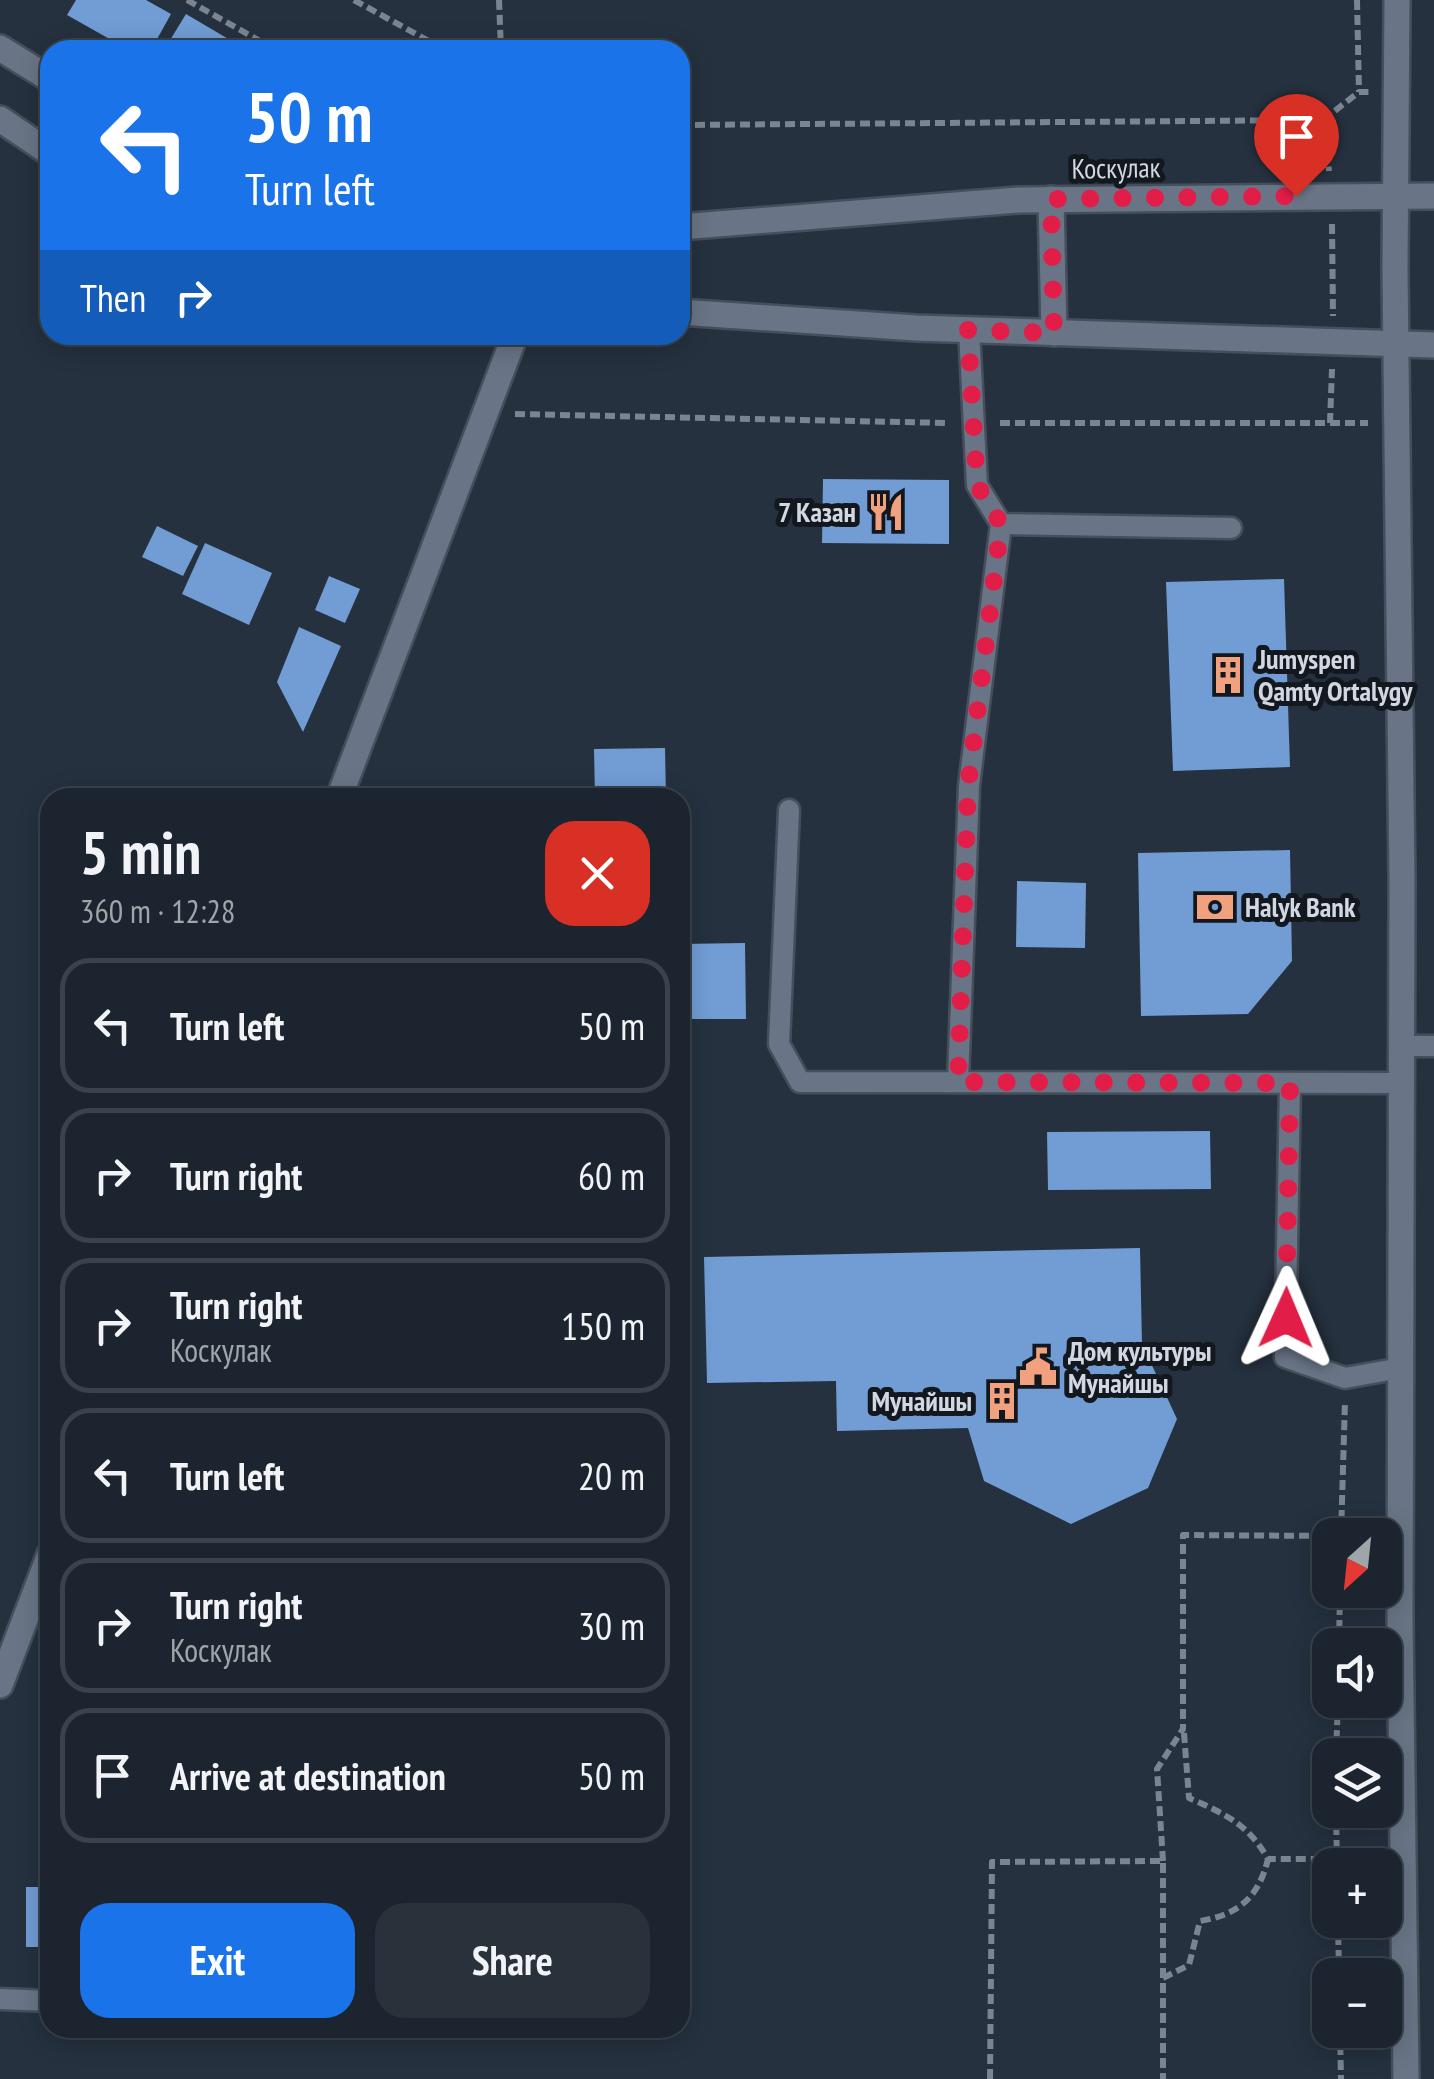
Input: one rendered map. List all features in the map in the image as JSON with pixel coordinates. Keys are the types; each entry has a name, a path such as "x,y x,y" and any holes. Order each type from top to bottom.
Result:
{"street":[{"path":"1398,0 1396,346 1406,2079"},
{"path":"0,48 40,73"},
{"path":"0,119 40,146"},
{"name":"Коскулак","path":"690,226 1051,199 1434,196"},
{"path":"1051,199 1054,333"},
{"path":"690,313 968,330 1434,345"},
{"path":"343,788 511,345"},
{"path":"0,1686 40,1580"}],"lane":[{"path":"958,1082 968,786 1001,524 977,485 968,330"},
{"path":"1001,524 1230,528"},
{"path":"789,810 779,1044 800,1082 1402,1083"},
{"path":"1402,1046 1434,1046"},
{"path":"1290,1083 1285,1357 1345,1378 1401,1368"},
{"path":"0,1999 40,2001"}],"path":[{"path":"187,0 258,40"},
{"path":"354,0 427,40"},
{"path":"499,0 501,40"},
{"path":"1357,0 1359,92"},
{"path":"1342,1518 1345,1378"},
{"path":"1163,1978 1189,1966 1200,1920 1230,1916 1262,1886 1268,1859 1256,1837 1228,1814 1189,1798 1184,1729 1183,1534 1312,1536"},
{"path":"1163,2079 1162,1862 1157,1769 1184,1729"},
{"path":"1268,1859 1312,1861"},
{"path":"990,2079 992,1862 1162,1862"},
{"path":"1340,2048 1341,2079"}],"building":[{"path":"76,0 146,0 171,14 157,40 111,40 67,15"},
{"path":"186,14 230,40 170,40"},
{"name":"7 Казан","path":"823,479 949,480 949,544 822,543"},
{"path":"157,526 198,546 183,576 142,557"},
{"path":"205,543 272,573 249,625 182,594"},
{"path":"329,576 360,589 345,623 315,610"},
{"name":"Jumyspen Qamty Ortalygy","path":"1284,579 1290,767 1173,771 1166,582"},
{"path":"299,627 341,646 303,732 277,682"},
{"path":"665,748 666,788 595,788 594,749"},
{"name":"Halyk Bank","path":"1290,850 1292,961 1248,1014 1141,1016 1138,853"},
{"path":"1017,881 1086,883 1085,948 1016,947"},
{"path":"745,943 746,1019 690,1019 690,944"},
{"path":"1210,1131 1211,1189 1048,1190 1047,1132"},
{"name":"Мунайшы","path":"1140,1248 1142,1344 1177,1419 1148,1488 1071,1524 984,1481 968,1428 837,1431 836,1381 707,1383 704,1257"},
{"path":"26,1887 40,1887 40,1947 26,1947"}],"place":[{"name":"7 Казан","path":"886,512"},
{"name":"Jumyspen Qamty Ortalygy","path":"1228,675"},
{"name":"Halyk Bank","path":"1215,907"},
{"name":"Дом культуры Мунайшы","path":"1038,1367"},
{"name":"Мунайшы","path":"1002,1401"}],"route":[{"path":"1286,1318 1290,1083 958,1082 968,786 1001,524 977,485 968,330 1054,333 1051,199 1296,196"}]}
